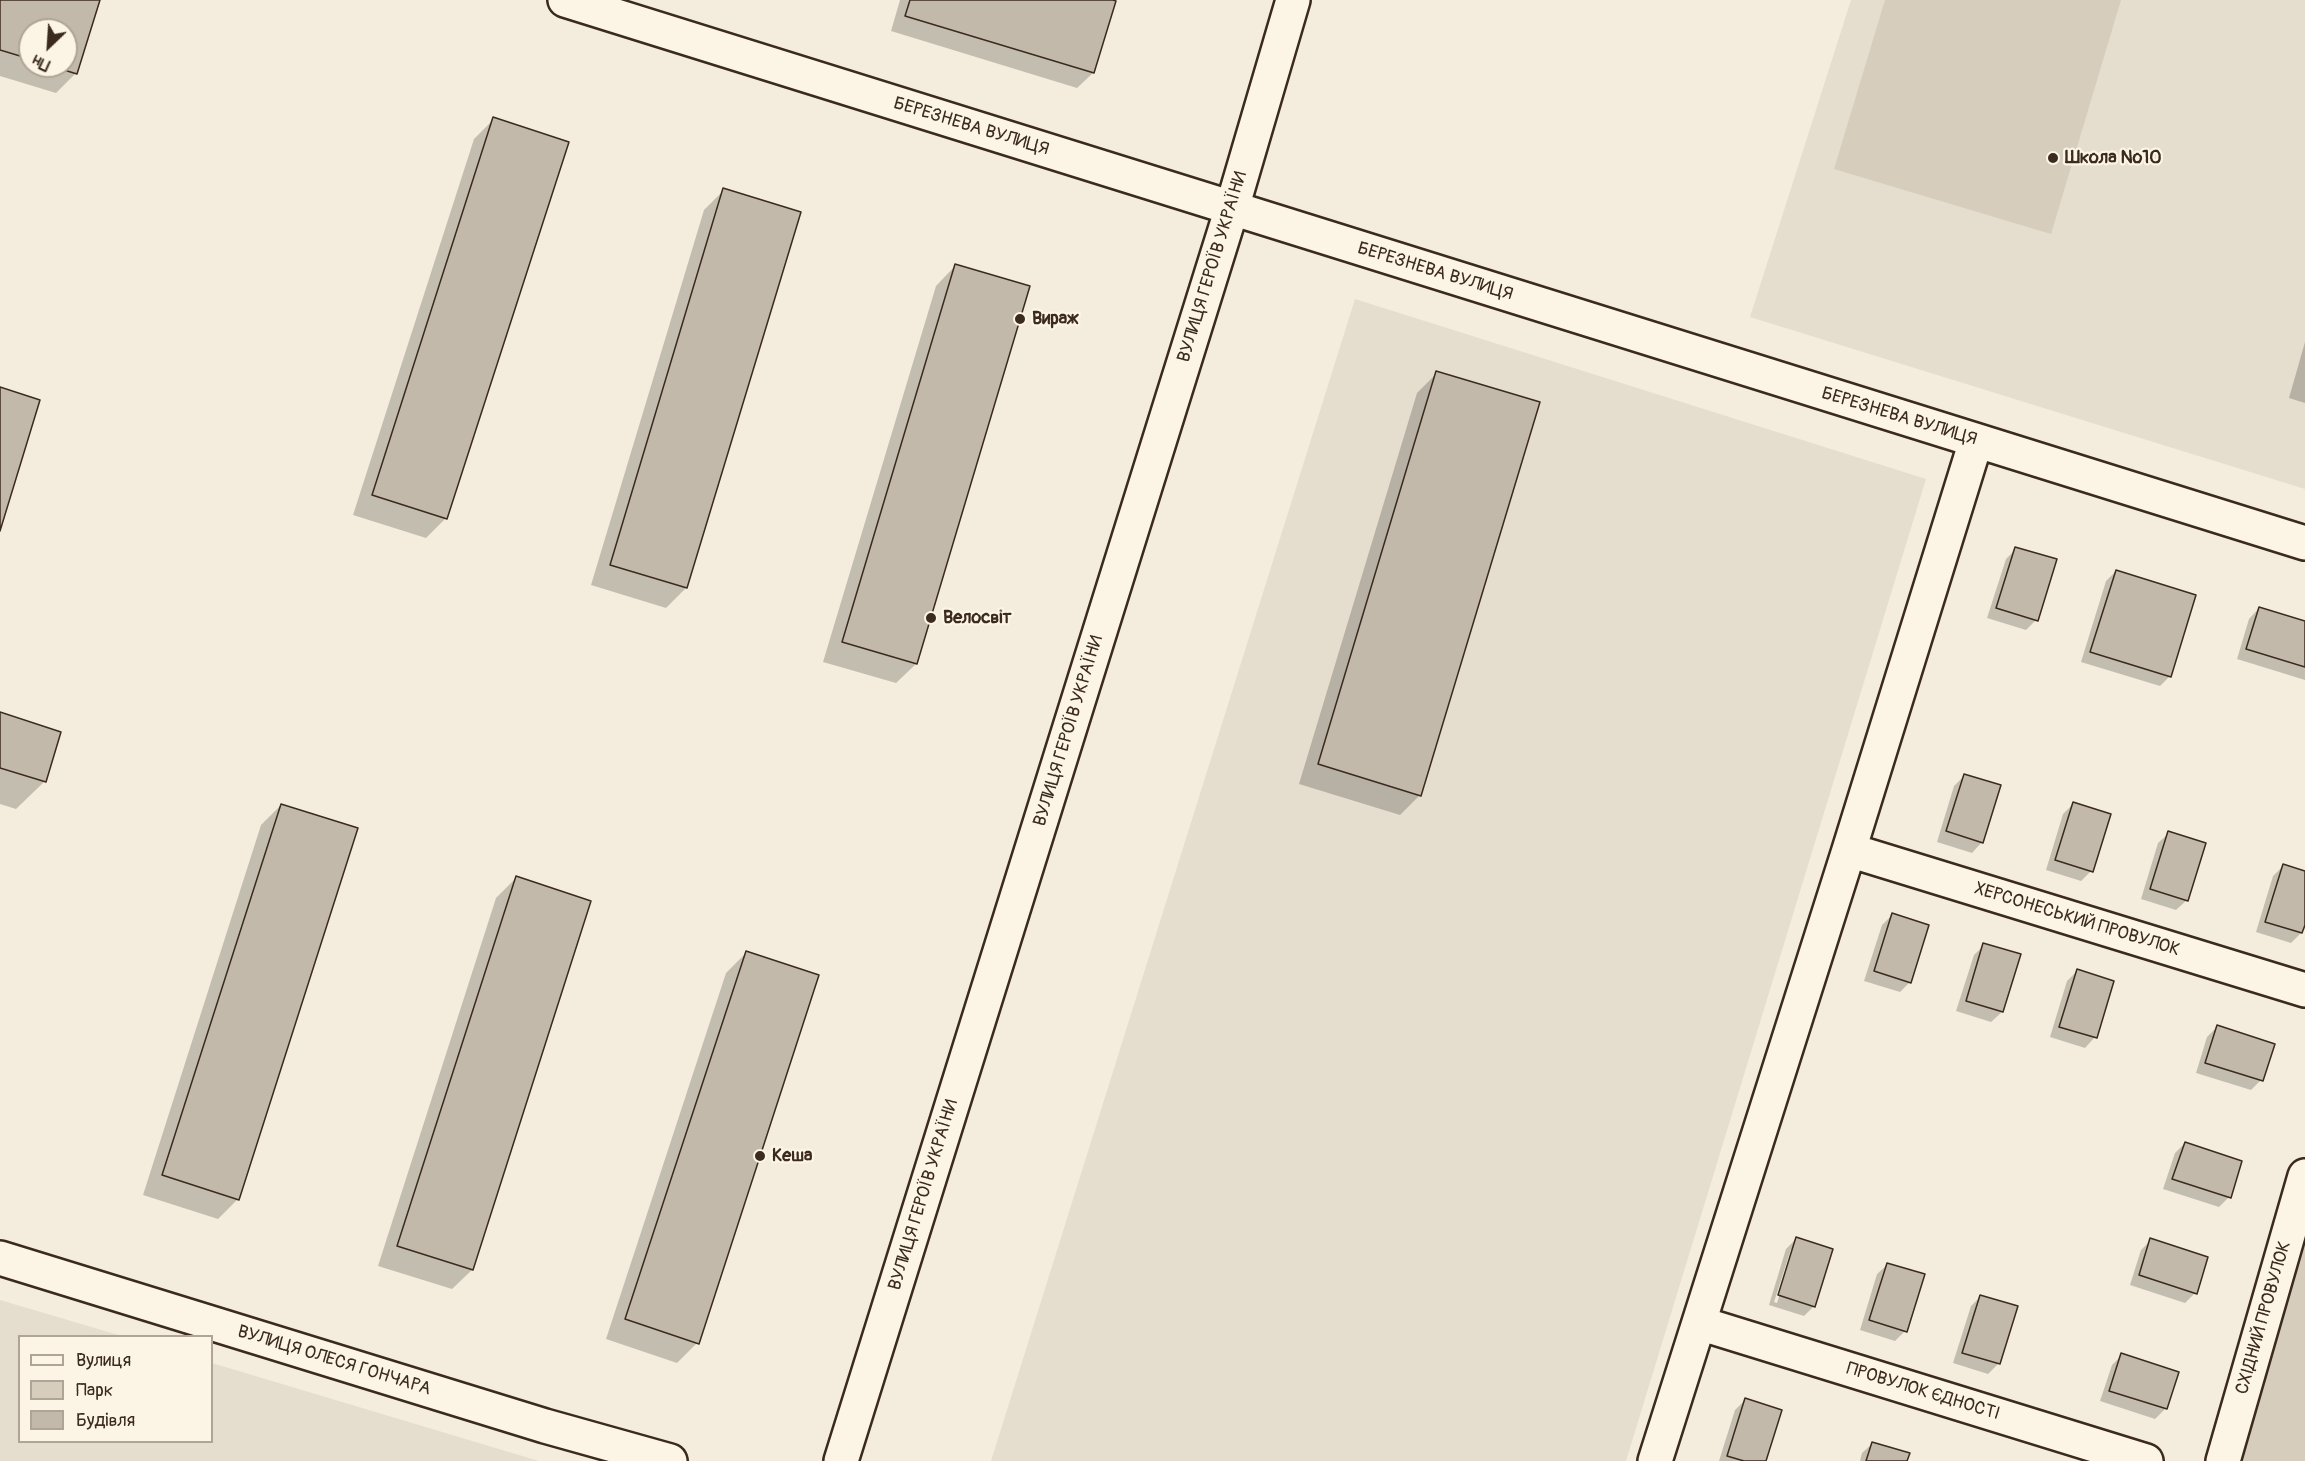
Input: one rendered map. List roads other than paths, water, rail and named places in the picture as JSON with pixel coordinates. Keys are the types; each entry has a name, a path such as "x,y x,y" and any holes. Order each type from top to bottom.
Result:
{"street":[{"name":"БЕРЕЗНЕВА ВУЛИЦЯ","path":"565,0 2305,543"},
{"name":"ВУЛИЦЯ ГЕРОЇВ УКРАЇНИ","path":"841,1461 1232,208 1293,0"},
{"path":"1655,1461 1976,441"},
{"name":"ХЕРСОНЕСЬКИЙ ПРОВУЛОК","path":"1849,850 2305,990"},
{"name":"СХІДНИЙ ПРОВУЛОК","path":"2223,1461 2305,1176"},
{"name":"ВУЛИЦЯ ОЛЕСЯ ГОНЧАРА","path":"0,1258 545,1426 670,1461"},
{"name":"ПРОВУЛОК ЄДНОСТІ","path":"1699,1323 2146,1461"}],"place":[{"name":"Школа №10","path":"2053,158"},
{"name":"Вираж","path":"1020,319"},
{"name":"Велосвіт","path":"931,618"},
{"name":"Кеша","path":"760,1156"}]}
